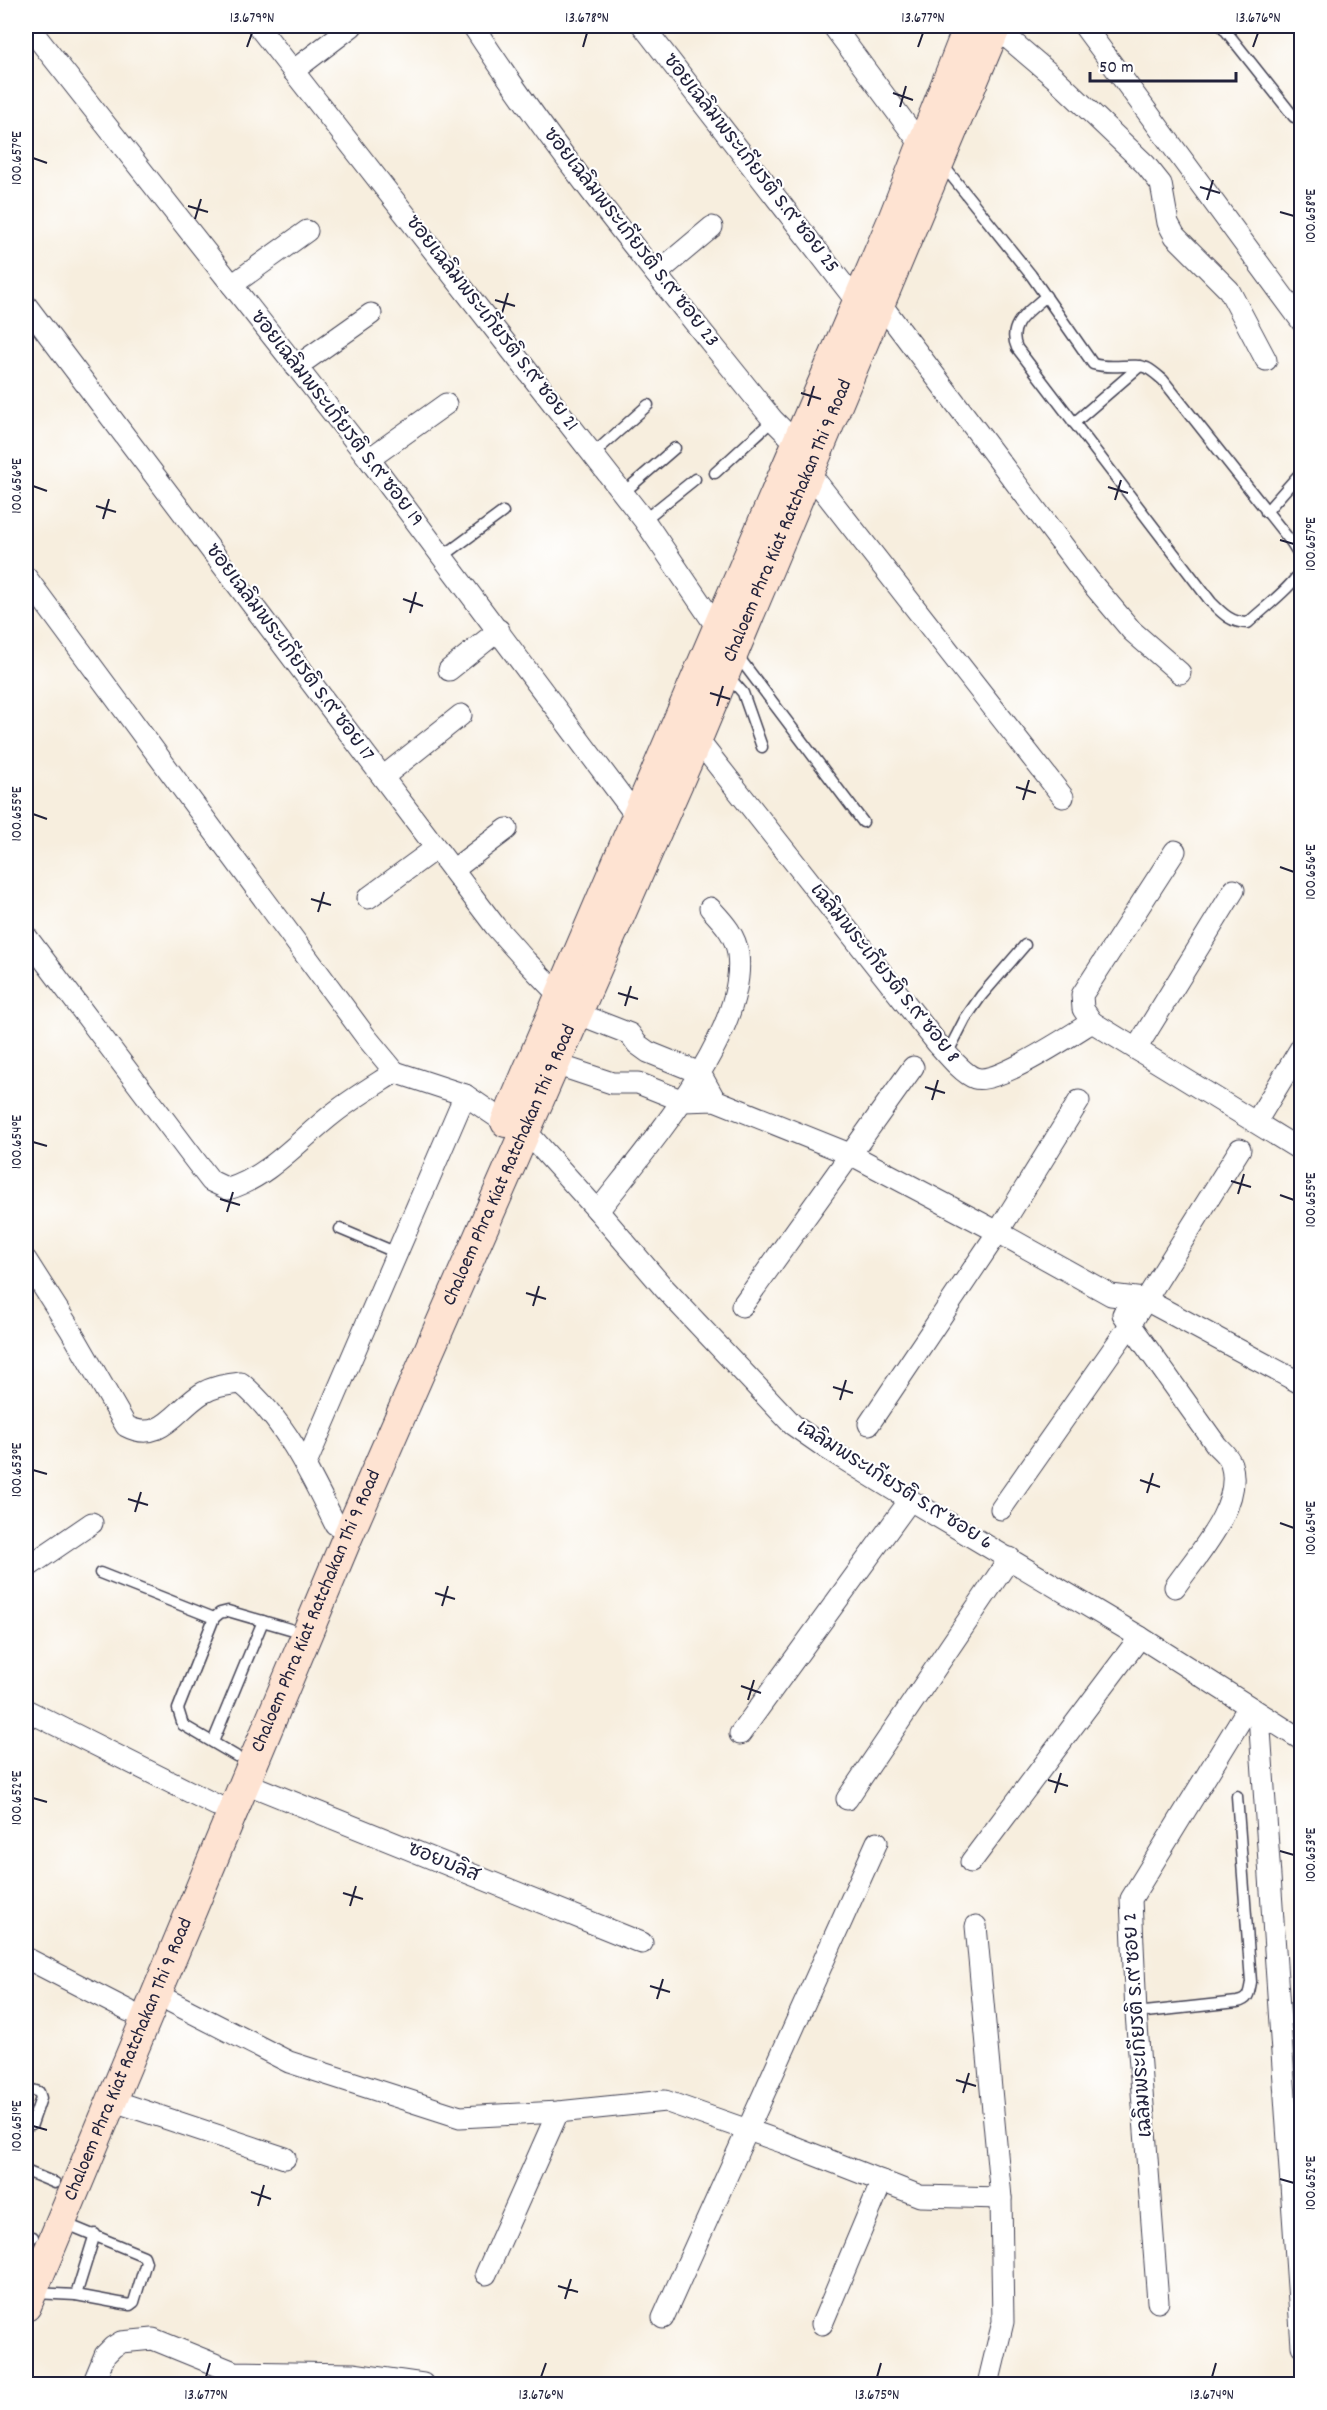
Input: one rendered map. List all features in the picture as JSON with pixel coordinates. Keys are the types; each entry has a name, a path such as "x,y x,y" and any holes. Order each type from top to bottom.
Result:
{"main road":[{"name":"Chaloem Phra Kiat Ratchakan Thi 9 Road","path":"64,2187 143,2008 286,1629 515,1127 555,1064 568,1004 637,817 724,652 808,471 869,302 987,26"},
{"name":"Chaloem Phra Kiat Ratchakan Thi 9 Road","path":"286,1629 515,1127 568,1004 697,740 724,652 797,444 869,302"},
{"name":"Chaloem Phra Kiat Ratchakan Thi 9 Road","path":"27,2296 37,2233 111,2100 216,1805 236,1761"}],"street":[{"name":"ซอยเฉลิมพระเกียรติ ร.๙ ซอย 19","path":"28,26 369,459 637,817"},
{"name":"ซอยเฉลิมพระเกียรติ ร.๙ ซอย 21","path":"258,26 644,520 724,652"},
{"path":"293,71 352,26"},
{"name":"ซอยเฉลิมพระเกียรติ ร.๙ ซอย 23","path":"473,26 500,67 656,274 773,420 797,444"},
{"path":"833,26 931,153"},
{"path":"987,26 1055,78 1145,164 1161,184 1168,223 1174,236 1229,290 1266,360"},
{"path":"1084,26 1302,322"},
{"name":"ซอยเฉลิมพระเกียรติ ร.๙ ซอย 25","path":"652,31 1089,580 1132,631 1180,674"},
{"path":"656,274 712,226"},
{"path":"232,285 307,231"},
{"name":"ซอยเฉลิมพระเกียรติ ร.๙ ซอย 17","path":"26,305 453,870 526,962 568,1004"},
{"path":"296,367 371,314"},
{"path":"369,459 446,404"},
{"path":"808,471 1063,797"},
{"path":"26,579 366,1037 395,1071 335,1113 260,1174 246,1183 228,1188 211,1181 26,936"},
{"path":"449,670 499,630"},
{"path":"383,777 461,716"},
{"name":"เฉลิมพระเกียรติ ร.๙ ซอย 8","path":"697,740 839,922 947,1054 975,1078 992,1078 1012,1070 1092,1022"},
{"path":"453,870 507,829"},
{"path":"368,897 436,848"},
{"path":"1175,851 1082,995 1083,1009 1092,1022 1302,1150"},
{"path":"1136,1049 1234,890"},
{"path":"598,1211 683,1101 700,1074 735,998 739,972 738,952 728,928 710,908"},
{"path":"568,1004 630,1034 637,1044 648,1052 700,1074 715,1100"},
{"path":"1256,1122 1302,1046"},
{"path":"555,1064 612,1083 638,1083 683,1101 715,1100 852,1155 1111,1295 1144,1299 1298,1375"},
{"path":"742,1306 913,1067"},
{"name":"เฉลิมพระเกียรติ ร.๙ ซอย 6","path":"395,1071 465,1095 515,1127 598,1211 664,1288 793,1425 910,1500 1140,1637 1254,1712 1302,1740"},
{"path":"306,1464 465,1095"},
{"path":"869,1424 998,1232 1079,1101"},
{"path":"1001,1509 1130,1325 1144,1299 1240,1149"},
{"path":"26,1260 70,1329 126,1426 138,1432 155,1431 200,1395 217,1387 241,1383 261,1400 306,1464 335,1524"},
{"path":"1111,1295 1130,1325 1231,1462 1234,1484 1226,1513 1174,1587"},
{"path":"740,1734 910,1500"},
{"path":"26,1568 92,1523"},
{"path":"848,1799 1010,1558"},
{"path":"971,1862 1140,1637"},
{"path":"26,1710 216,1805"},
{"path":"1254,1712 1302,2346"},
{"name":"เฉลิมพระเกียรติ ร.๙ ซอย 2","path":"1158,2302 1136,2013 1131,1899 1254,1712"},
{"name":"ซอยบลิส","path":"236,1761 642,1943"},
{"path":"663,2318 877,1842"},
{"path":"976,1926 1001,2198 1003,2322 988,2385"},
{"path":"26,1958 143,2008 289,2062 460,2117 558,2112 665,2101 920,2196 1001,2198"},
{"path":"111,2100 285,2158"},
{"path":"486,2274 558,2112"},
{"path":"822,2324 882,2181"},
{"path":"93,2385 105,2355 112,2347 122,2342 153,2338 231,2378 353,2374 423,2385"}],"lane":[{"path":"1222,26 1294,117"},
{"path":"931,153 1046,296 1093,364 1105,368 1140,366 1163,380 1292,543 1302,560"},
{"path":"1046,296 1015,326 1012,338 1025,361 1211,602 1225,616 1238,623 1248,622 1293,581 1302,567"},
{"path":"1074,423 1140,366"},
{"path":"593,454 648,405"},
{"path":"715,473 773,420"},
{"path":"623,493 675,448"},
{"path":"1266,512 1302,471"},
{"path":"644,520 695,479"},
{"path":"442,557 502,512"},
{"path":"724,652 730,678 743,693 762,747"},
{"path":"724,652 863,822"},
{"path":"947,1054 965,1019 981,996 1025,945"},
{"path":"340,1229 397,1253"},
{"path":"100,1573 214,1618"},
{"path":"236,1761 183,1725 178,1709 214,1618 220,1613 228,1611 286,1629"},
{"path":"1136,2013 1244,2001 1249,1995 1251,1982 1237,1797"},
{"path":"26,2088 39,2092 41,2098 32,2124"},
{"path":"26,2171 64,2187"},
{"path":"27,2296 76,2295 130,2305 134,2302 146,2262 144,2256 94,2234 37,2233"},
{"path":"76,2295 94,2234"}]}
